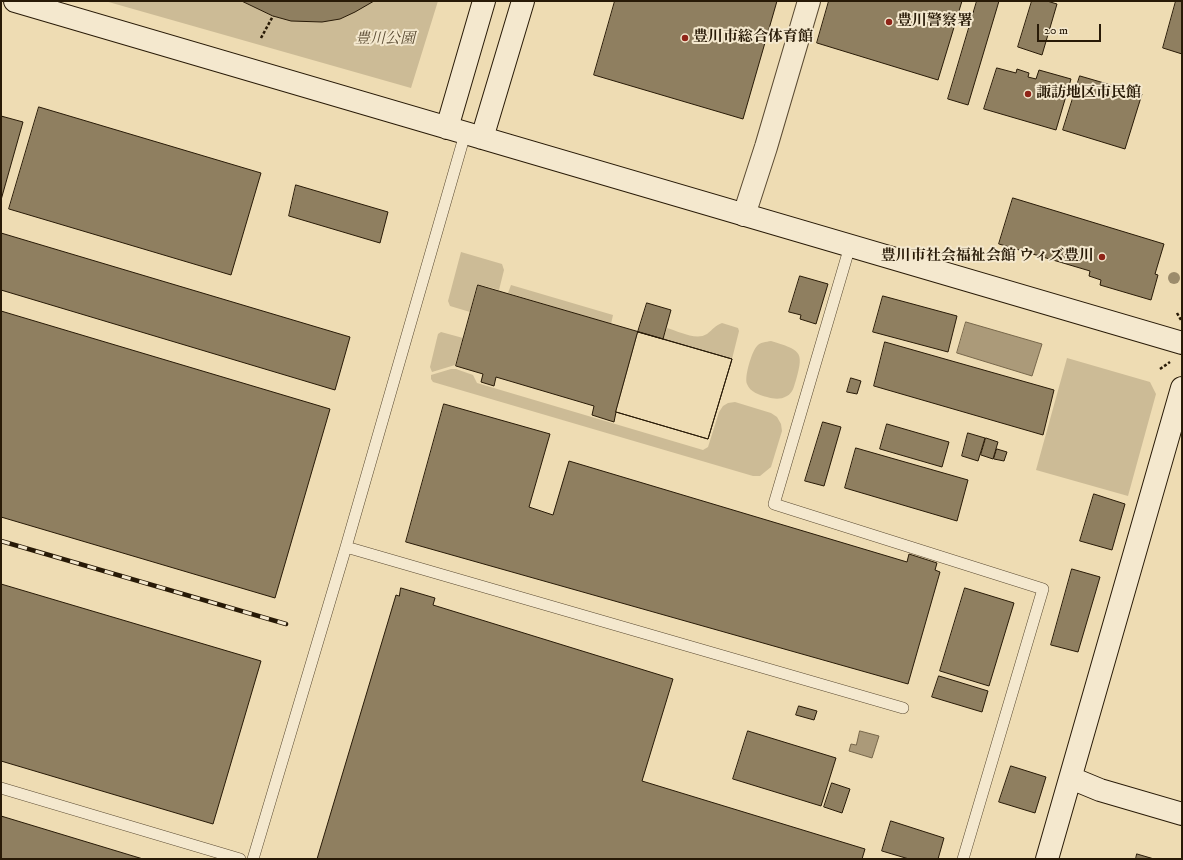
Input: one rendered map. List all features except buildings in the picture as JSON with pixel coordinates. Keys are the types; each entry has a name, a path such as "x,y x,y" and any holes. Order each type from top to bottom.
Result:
{"street":[{"path":"15,1 1182,344"},
{"path":"465,133 484,1"},
{"path":"465,133 523,1"},
{"path":"744,215 766,147 809,1"},
{"path":"1047,859 1182,388"},
{"path":"1071,778 1100,790 1182,814"}],"lane":[{"path":"253,859 346,547 465,133"},
{"path":"850,246 774,504 1042,589 963,859"},
{"path":"346,547 903,708"},
{"path":"1,788 240,859"}],"path":[{"path":"261,38 273,16"},
{"path":"1177,313 1182,322"}],"green space":[{"name":"豊川公園","path":"105,1 438,1 411,88"},
{"path":"461,252 502,264 504,270 499,290 477,284 470,312 450,306 448,301"},
{"path":"511,285 613,315 611,324 508,293"},
{"path":"722,323 738,328 739,331 732,359 663,339 667,328 687,335 703,336"},
{"path":"441,332 463,338 455,365 432,372 430,367 438,334"},
{"path":"771,341 794,349 799,357 800,363 791,393 779,399 770,398 755,393 748,387 746,381 749,364 755,349 763,342"},
{"path":"1067,358 1150,382 1156,394 1128,496 1036,470"},
{"path":"456,369 473,375 477,383 703,450 708,447 719,412 723,406 728,403 735,402 771,413 777,417 781,424 782,431 771,467 760,476 753,476 433,382 431,379 431,375"}],"shaded area":[{"path":"966,322 1042,344 1032,376 957,353"},
{"path":"860,731 879,736 872,758 849,751 851,744 856,745"}],"railway":[{"path":"1,541 286,624"}],"place":[{"name":"豊川警察署","path":"889,22"},
{"name":"豊川市総合体育館","path":"685,38"},
{"name":"諏訪地区市民館","path":"1028,94"},
{"name":"豊川市社会福祉会館 ウィズ豊川","path":"1102,257"}]}
